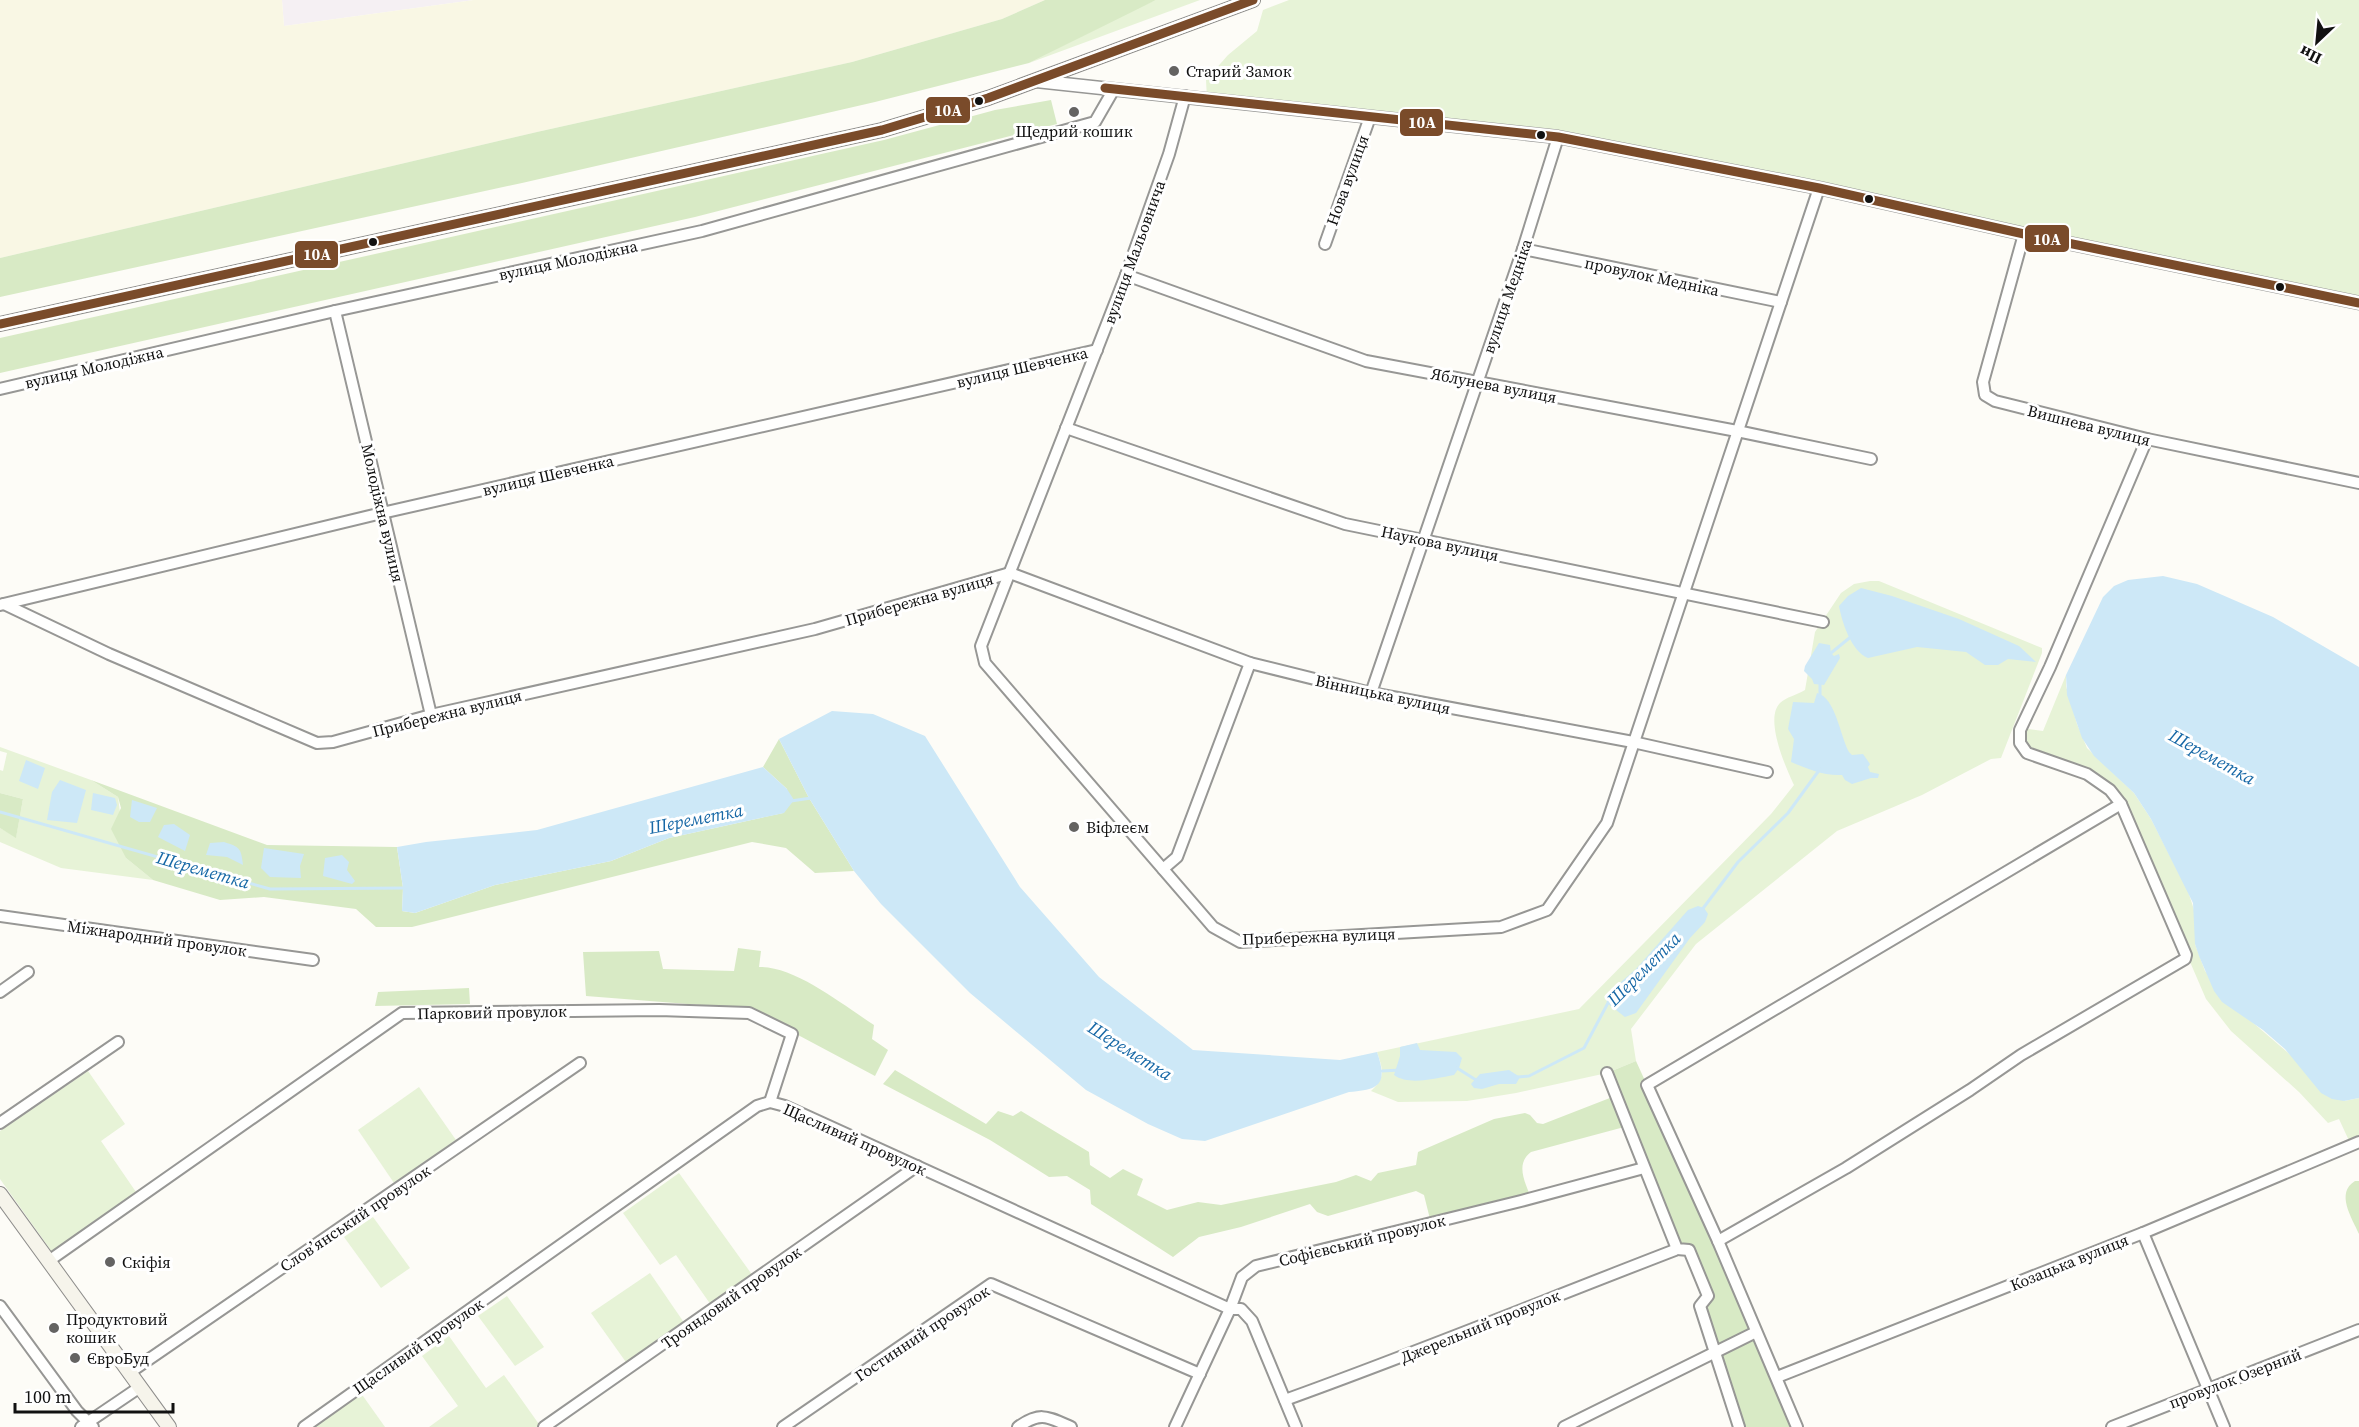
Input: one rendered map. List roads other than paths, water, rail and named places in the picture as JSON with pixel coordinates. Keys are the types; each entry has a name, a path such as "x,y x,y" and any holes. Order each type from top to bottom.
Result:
{"main road":[{"path":"0,324 882,130 988,98 1253,0"},
{"path":"0,1194 169,1427"}],"street":[{"path":"1036,81 1558,137 1819,188 2024,234 2359,303"},
{"name":"вулиця Молодіжна","path":"0,389 335,311 702,231 1095,122 1110,88"},
{"name":"вулиця Мальовнича","path":"1010,573 1126,275 1169,154 1185,96"},
{"name":"Нова вулиця","path":"1325,244 1370,117"},
{"name":"вулиця Медніка","path":"1371,693 1524,249 1558,137"},
{"name":"Прибережна вулиця","path":"1010,573 981,646 985,663 1214,927 1240,942 1501,927 1547,910 1607,823 1819,188"},
{"name":"Вишнева вулиця","path":"2024,234 1983,382 1985,395 1995,401 2147,439 2359,483"},
{"name":"провулок Медніка","path":"1524,249 1781,302"},
{"name":"Яблунева вулиця","path":"1126,275 1366,361 1737,431 1871,459"},
{"name":"Молодіжна вулиця","path":"335,311 431,715"},
{"name":"вулиця Шевченка","path":"2,604 382,513 1097,350"},
{"name":"Наукова вулиця","path":"1066,428 1345,524 1823,622"},
{"path":"1718,1241 1846,1168 2021,1055 2183,962 2186,955 2121,804 2110,790 2087,774 2027,753 2022,748 2019,738 2024,720 2050,668 2147,439"},
{"name":"Прибережна вулиця","path":"2,604 109,654 317,742 333,742 431,715 814,629 1010,573"},
{"name":"Вінницька вулиця","path":"1010,573 1250,663 1371,693 1633,742 1767,772"},
{"path":"1163,869 1177,857 1250,663"},
{"path":"1797,1427 1718,1241 1647,1085 2121,804"},
{"name":"Міжнародний провулок","path":"0,916 313,960"},
{"path":"0,992 28,972"},
{"name":"Парковий провулок","path":"50,1260 402,1013 658,1010 749,1013 792,1034 770,1102"},
{"path":"0,1123 118,1042"},
{"name":"Словʼянський провулок","path":"129,1373 580,1064"},
{"path":"1607,1073 1677,1249 1689,1250 1708,1296 1700,1306 1739,1427"},
{"name":"Щасливий провулок","path":"304,1427 757,1106 770,1102 785,1106 1230,1309 1241,1309 1252,1322 1296,1427"},
{"name":"Козацька вулиця","path":"1777,1377 2143,1233 2359,1142"},
{"name":"Трояндовий провулок","path":"544,1427 917,1166"},
{"name":"Софієвський провулок","path":"1175,1427 1230,1309 1242,1277 1256,1266 1521,1201 1644,1168"},
{"path":"2143,1233 2224,1427"},
{"name":"Джерельний провулок","path":"1285,1400 1384,1364 1675,1250"},
{"name":"Гостинний провулок","path":"783,1427 991,1284 1200,1374"},
{"path":"0,1306 88,1425 140,1387"},
{"name":"провулок Озерний","path":"2112,1427 2359,1330"},
{"path":"1564,1427 1756,1332"},
{"path":"1018,1427 1030,1419 1047,1416 1071,1427"}],"water":[{"path":"2163,576 2197,584 2273,617 2359,667 2359,1098 2344,1101 2332,1099 2321,1093 2285,1049 2263,1030 2222,1002 2214,991 2195,944 2193,903 2151,819 2134,793 2094,756 2082,738 2067,695 2066,675 2103,597 2114,586 2128,580"},
{"path":"1861,588 1959,619 2019,646 2036,662 2008,659 1998,665 1985,665 1966,652 1917,647 1868,658 1852,643 1839,606 1848,596"},
{"path":"1819,643 1830,645 1831,653 1834,656 1839,654 1840,658 1824,685 1814,684 1804,671"},
{"path":"1817,693 1829,702 1849,752 1852,755 1863,754 1870,764 1868,767 1870,772 1879,774 1878,778 1852,784 1842,775 1822,773 1791,762 1794,739 1788,729 1793,702 1814,703"},
{"path":"832,711 873,714 925,736 1020,887 1099,977 1193,1050 1340,1060 1377,1052 1382,1071 1379,1083 1368,1089 1349,1092 1205,1141 1182,1139 1148,1124 1086,1090 970,993 881,904 854,871 809,798 779,739"},
{"path":"26,760 45,768 38,789 19,781"},
{"path":"763,767 787,789 794,800 784,813 669,838 611,861 495,885 415,913 402,911 403,888 397,847 537,830"},
{"path":"60,780 86,790 77,823 47,820 52,792"},
{"path":"93,793 115,798 117,805 113,815 91,810"},
{"path":"132,800 157,808 150,822 139,822 130,817"},
{"path":"174,824 190,835 185,851 158,837 164,825"},
{"path":"224,842 239,849 243,865 227,857 206,855 210,843"},
{"path":"264,848 304,854 300,866 301,878 270,877 261,868"},
{"path":"342,855 349,862 347,870 355,881 352,884 323,876 325,858"},
{"path":"1698,906 1704,908 1708,914 1705,922 1690,938 1636,1013 1625,1017 1607,1003 1606,995 1636,969 1688,910"},
{"path":"1417,1043 1420,1050 1456,1052 1462,1058 1454,1075 1415,1081 1394,1075 1400,1056 1400,1047"},
{"path":"1509,1070 1520,1077 1516,1084 1499,1084 1482,1089 1474,1088 1471,1084 1480,1074"}],"waterway":[{"name":"Шереметка","path":"1830,657 1831,653 1853,635"},
{"name":"Шереметка","path":"1820,682 1820,697"},
{"name":"Шереметка","path":"1701,911 1738,862 1788,813 1820,769"},
{"name":"Шереметка","path":"791,801 811,798"},
{"name":"Шереметка","path":"0,812 270,889 405,888"},
{"name":"Шереметка","path":"1518,1077 1529,1076 1584,1048 1609,1001"},
{"name":"Шереметка","path":"1457,1068 1476,1080"},
{"name":"Шереметка","path":"1382,1071 1400,1070"}],"place":[{"name":"Старий Замок","path":"1174,71"},
{"name":"Щедрий кошик","path":"1074,112"},
{"name":"Віфлеєм","path":"1074,827"},
{"name":"Скіфія","path":"110,1262"},
{"name":"Продуктовий кошик","path":"54,1328"},
{"name":"ЄвроБуд","path":"75,1358"}]}
